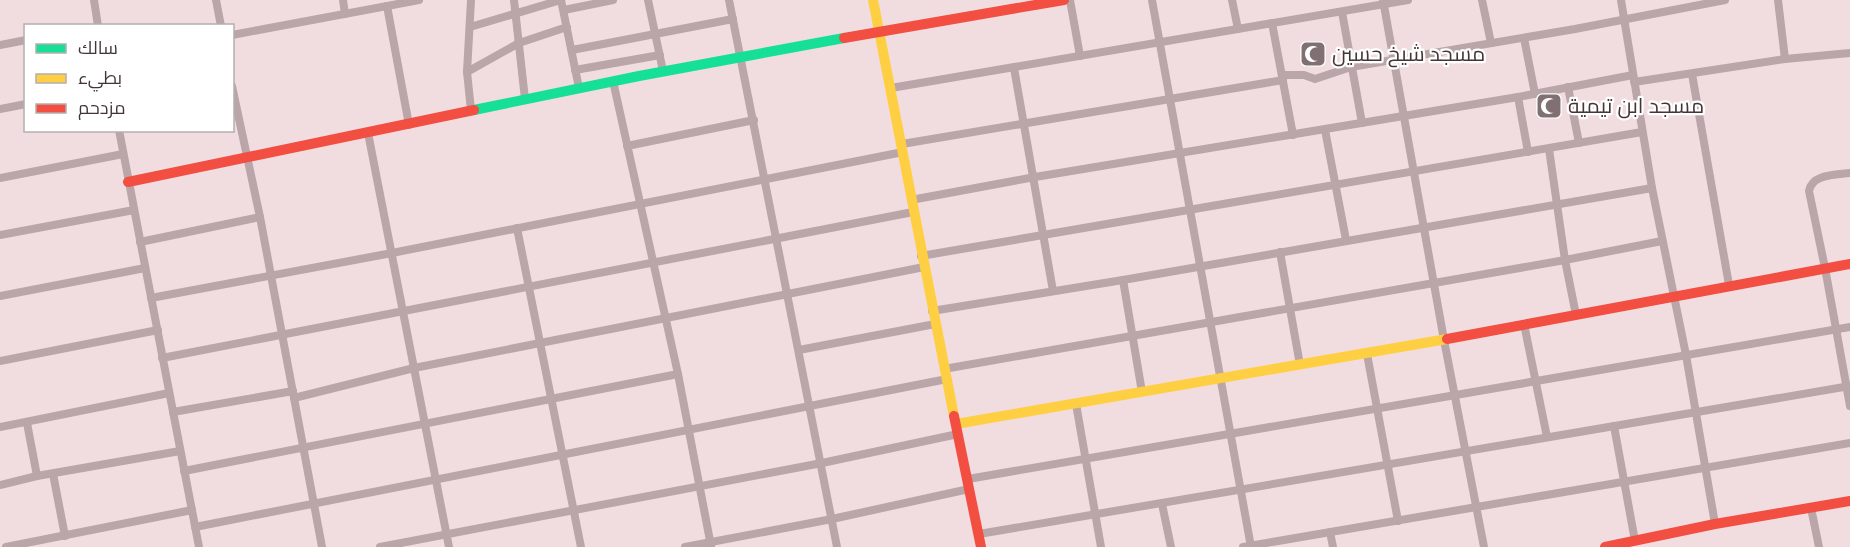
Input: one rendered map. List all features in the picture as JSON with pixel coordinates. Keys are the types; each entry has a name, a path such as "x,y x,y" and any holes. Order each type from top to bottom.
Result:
{"street":[{"path":"95,0 97,24"},
{"path":"216,0 221,24"},
{"path":"343,0 345,14"},
{"path":"234,35 419,0"},
{"path":"471,0 467,72 471,110"},
{"path":"514,0 525,99"},
{"path":"470,27 561,0 579,88"},
{"path":"564,10 613,0"},
{"path":"648,0 663,71"},
{"path":"729,0 837,547"},
{"path":"873,0 932,311 969,484 978,543 1095,515 1848,386"},
{"path":"128,182 248,159 663,71 1064,0"},
{"path":"1070,0 1080,56"},
{"path":"1152,0 1231,434 1248,547 1850,443"},
{"path":"1232,0 1238,29"},
{"path":"891,88 1341,12 1384,2 1408,0"},
{"path":"1482,0 1491,43"},
{"path":"1621,0 1652,188 1686,355 1715,524"},
{"path":"151,298 766,179 1024,123 1283,78 1304,75 1316,80 1351,68 1725,0"},
{"path":"1778,0 1785,59"},
{"path":"1384,2 1444,340 1484,547"},
{"path":"387,6 410,125"},
{"path":"1341,12 1362,123"},
{"path":"572,51 733,18"},
{"path":"1272,23 1293,135"},
{"path":"467,72 519,43 567,27"},
{"path":"1524,38 1535,94"},
{"path":"0,45 24,40"},
{"path":"162,358 777,237 1035,177 1568,87 1634,78 1692,74 1785,59 1850,53"},
{"path":"575,70 660,55"},
{"path":"1014,68 1035,177 1053,291"},
{"path":"1692,74 1729,285"},
{"path":"613,81 678,374 711,545"},
{"path":"1568,87 1579,143"},
{"path":"1518,97 1528,152"},
{"path":"234,100 260,217 322,547"},
{"path":"0,109 24,104"},
{"path":"627,146 754,120"},
{"path":"1325,129 1346,240"},
{"path":"119,132 200,547"},
{"path":"173,412 293,394 666,319 788,294 1045,235 1549,150 1642,132"},
{"path":"368,133 449,547"},
{"path":"1549,150 1565,260 1576,315"},
{"path":"0,178 123,154"},
{"path":"1850,173 1817,179 1810,186 1809,198 1825,268 1850,406"},
{"path":"932,311 1201,267 1652,188"},
{"path":"0,235 134,210"},
{"path":"140,242 260,217"},
{"path":"517,228 581,547"},
{"path":"195,527 810,406 946,374 1133,336 1662,241"},
{"path":"1280,252 1300,365"},
{"path":"380,547 822,463 957,429 1076,404 1367,354 1850,264"},
{"path":"0,296 145,268"},
{"path":"1123,280 1142,392"},
{"path":"799,350 935,324"},
{"path":"1524,324 1547,437"},
{"path":"686,547 711,545 832,519 969,484 1085,459 1850,327"},
{"path":"0,361 158,330"},
{"path":"1367,354 1398,521"},
{"path":"184,471 678,374"},
{"path":"0,427 169,393"},
{"path":"1076,404 1101,547"},
{"path":"27,423 37,476"},
{"path":"1614,426 1635,541"},
{"path":"0,485 37,476 180,451"},
{"path":"53,474 65,536"},
{"path":"1605,547 1635,541 1659,542 1715,524 1850,501"},
{"path":"1162,504 1171,547"},
{"path":"1811,508 1819,547"},
{"path":"6,547 192,510"},
{"path":"1330,532 1333,547"}],"traffic: fast":[{"path":"474,110 639,76 844,38"}],"traffic: slow":[{"path":"873,0 954,416"},
{"path":"956,424 1447,339"}],"traffic: jam":[{"path":"844,38 1064,0"},
{"path":"128,182 474,110"},
{"path":"1447,339 1850,264"},
{"path":"954,416 981,547"},
{"path":"1605,547 1715,524 1850,501"}],"place":[{"name":"مسجد شيخ حسين","path":"1313,54"},
{"name":"مسجد ابن تيمية","path":"1549,106"}]}
